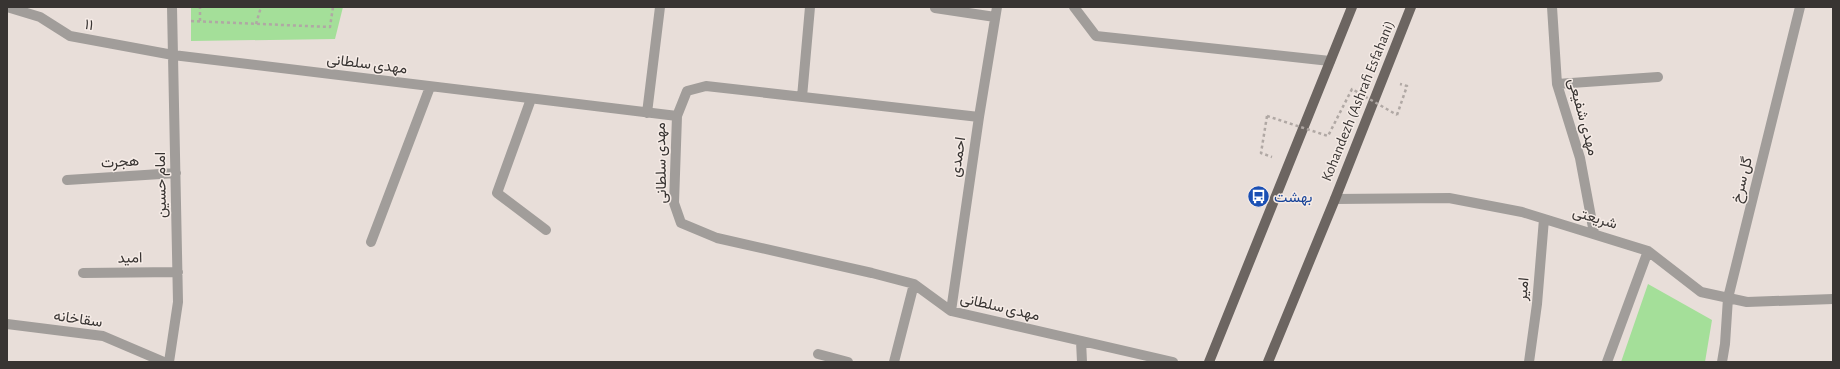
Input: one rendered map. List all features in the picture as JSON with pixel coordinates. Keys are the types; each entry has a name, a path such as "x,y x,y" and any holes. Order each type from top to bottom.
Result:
{"main road":[{"path":"1209,362 1352,7"},
{"name":"Kohandezh (Ashrafi Esfahani)","path":"1268,362 1336,199 1411,7"}],"street":[{"name":"۱۱","path":"7,7 40,17 70,36 173,55"},
{"name":"امام حسین","path":"169,362 178,302 172,7"},
{"path":"647,113 660,7"},
{"path":"802,97 810,7"},
{"path":"1074,7 1096,36 1330,61"},
{"name":"مهدی شفیعی","path":"1552,7 1557,84 1580,158 1594,233"},
{"name":"گل سرخ","path":"1722,362 1725,344 1728,298 1800,7"},
{"path":"935,8 996,12"},
{"name":"احمدی","path":"951,311 996,12"},
{"name":"مهدی سلطانی","path":"173,55 677,116 674,202 681,223 717,238 914,284 951,311 1173,362"},
{"path":"1557,84 1658,77"},
{"path":"677,116 687,91 706,86 979,117"},
{"path":"371,242 430,87"},
{"path":"531,99 497,193 546,230"},
{"name":"هجرت","path":"67,180 176,173"},
{"name":"شریعتی","path":"1336,199 1449,198 1522,212 1648,250 1701,292 1747,302 1833,299"},
{"name":"امیر","path":"1530,362 1537,304 1544,219"},
{"path":"1607,362 1648,250"},
{"name":"امید","path":"83,273 178,272"},
{"path":"894,362 914,284"},
{"name":"سقاخانه","path":"7,324 103,336 164,362"},
{"path":"1081,341 1082,362"},
{"path":"818,354 848,362"}],"path":[{"path":"200,7 200,21"},
{"path":"256,24 261,7"},
{"path":"172,20 330,27 333,7"},
{"path":"1261,153 1267,116 1328,136 1352,89 1397,115 1407,86"}],"green space":[{"path":"191,7 343,7 335,39 191,41"},
{"path":"1648,284 1712,320 1705,362 1621,362"}],"place":[{"name":"بهشت","path":"1258,197"}]}
